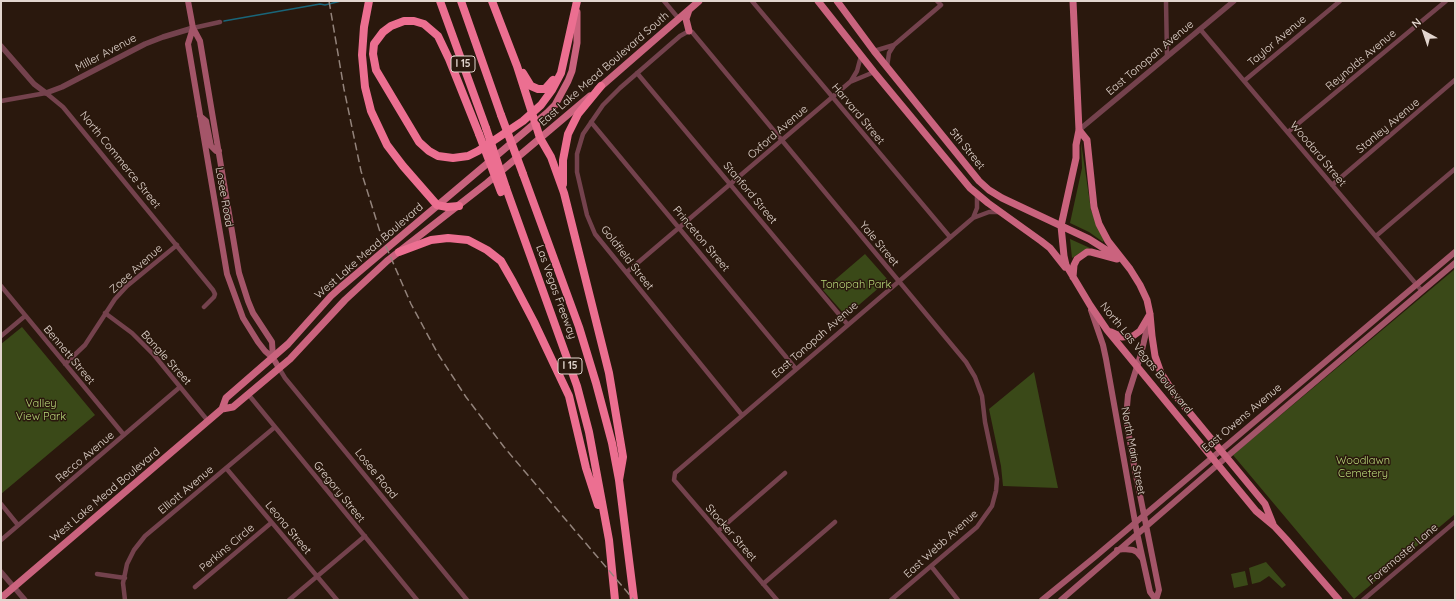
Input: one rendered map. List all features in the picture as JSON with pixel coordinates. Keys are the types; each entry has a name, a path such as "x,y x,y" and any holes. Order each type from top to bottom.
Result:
{"highway":[{"path":"369,1 364,27 362,55 365,87 371,111 387,145 403,166 438,205 448,207 459,206"},
{"name":"Las Vegas Freeway","path":"440,1 486,128 504,190 510,198 577,386 589,432 609,540 615,600"},
{"name":"Las Vegas Freeway","path":"461,1 579,327 596,383 612,443 619,480 634,600"},
{"path":"492,1 517,66 540,138 551,158 564,193 609,373 623,457 619,480"},
{"path":"504,190 479,134 438,36 424,24 404,21 391,26 383,32 374,44 373,54 376,70 419,142 429,151 438,156 453,158 468,156 478,152 523,121 541,105 552,90 561,72 577,1"},
{"path":"517,66 531,86 542,89 548,87 552,82 560,71 564,60"},
{"path":"564,193 563,160 568,134 578,114 601,86"},
{"path":"399,252 430,240 448,238 468,240 487,250 501,262 530,315 568,396 586,468 609,540"}],"main road":[{"name":"Losee Road","path":"188,1 193,28 200,41 239,272 248,301 272,342 273,358"},
{"name":"West Lake Mead Boulevard","path":"1,598 208,422 222,409 226,398 288,344 331,296 555,105 572,72 577,43 577,1"},
{"name":"East Lake Mead Boulevard South","path":"510,164 699,1"},
{"name":"5th Street","path":"818,1 960,177 977,195 1050,248 1073,277"},
{"name":"5th Street","path":"837,1 874,51 969,170 989,190 1002,198 1062,226 1100,246 1123,261"},
{"name":"North Las Vegas Boulevard","path":"1073,1 1079,130 1076,145 1076,158 1062,226 1066,265 1107,330 1256,511 1274,526 1339,600"},
{"path":"689,31 686,17 690,9"},
{"name":"Losee Road","path":"193,28 188,44 227,274 243,318 265,351 273,358 279,368"},
{"path":"200,116 206,120 211,146 216,151 219,151"},
{"path":"919,127 934,125"},
{"name":"North Las Vegas Boulevard","path":"1079,130 1087,140 1094,206 1099,224 1108,241 1140,285 1147,300 1155,356 1163,378 1175,395 1265,504 1274,526"},
{"name":"West Lake Mead Boulevard","path":"222,409 232,407 279,368 345,300 399,252 459,206 510,164"},
{"path":"1073,277 1074,265 1077,259 1087,252 1123,261"},
{"name":"East Owens Avenue","path":"1042,600 1455,252"},
{"name":"East Owens Avenue","path":"1061,600 1087,579 1117,550 1455,263"},
{"name":"North Main Street","path":"1090,305 1106,359 1150,592 1156,600"},
{"path":"1107,330 1122,337 1133,336 1140,331 1150,314"},
{"name":"North Main Street","path":"1150,314 1138,366 1128,394 1126,418 1127,431 1159,590 1156,600"},
{"path":"1117,550 1133,550 1143,559"}],"street":[{"path":"664,1 678,19"},
{"name":"Harvard Street","path":"752,1 950,237"},
{"path":"887,67 889,53 894,45 941,6 937,1"},
{"path":"1166,1 1167,57"},
{"name":"East Tonopah Avenue","path":"1079,130 1234,1"},
{"name":"Taylor Avenue","path":"1244,80 1340,1"},
{"name":"Reynolds Avenue","path":"1288,132 1446,1"},
{"name":"Miller Avenue","path":"1,101 46,93 62,87 163,36 220,22"},
{"name":"Woodard Street","path":"1200,29 1422,291"},
{"name":"Goldfield Street","path":"689,31 680,36 620,88 591,122 583,134 577,154 577,172 591,226 595,234 742,415"},
{"name":"Yale Street","path":"689,31 692,32 966,362 975,377 982,400 997,479 995,496"},
{"path":"874,51 894,45"},
{"name":"North Commerce Street","path":"1,46 34,84 63,107 177,245 215,294 204,307"},
{"name":"Oxford Avenue","path":"850,82 857,71 861,56"},
{"name":"Oxford Avenue","path":"627,272 850,82 874,72"},
{"name":"Stanford Street","path":"638,73 848,325"},
{"name":"Stanley Avenue","path":"1332,185 1455,80"},
{"name":"Princeton Street","path":"591,122 796,369"},
{"path":"1376,236 1455,169"},
{"path":"973,218 977,208 977,195"},
{"name":"East Tonopah Avenue","path":"674,476 675,473 742,415 973,218 989,212 1000,212"},
{"name":"Zoee Avenue","path":"65,364 85,345 105,313 127,286 177,245"},
{"name":"Bennett Street","path":"1,286 124,435"},
{"name":"Bangle Street","path":"105,313 132,333 154,355 208,422"},
{"path":"1,336 25,316"},
{"name":"Losee Road","path":"279,368 285,378 467,600"},
{"name":"Recco Avenue","path":"1,540 180,387"},
{"name":"Gregory Street","path":"248,394 417,600"},
{"name":"Elliott Avenue","path":"125,600 124,583 127,564 132,554 145,536 275,427"},
{"name":"Leona Street","path":"226,468 337,600"},
{"path":"718,531 785,473"},
{"name":"Stocker Street","path":"674,476 674,480 777,600"},
{"name":"East Webb Avenue","path":"891,600 978,527 989,512 995,496"},
{"path":"1,504 18,525"},
{"path":"763,584 835,522"},
{"name":"Foremaster Lane","path":"1363,600 1455,522"},
{"name":"Perkins Circle","path":"195,587 271,523"},
{"path":"289,600 364,536"},
{"path":"931,566 958,600"},
{"path":"1,572 25,600"},
{"path":"97,574 125,578"}],"green space":[{"path":"1081,142 1091,210 1104,240 1103,242 1089,232 1070,223 1082,168"},
{"path":"1070,239 1090,248 1072,258"},
{"name":"Tonopah Park","path":"865,254 888,280 846,316 823,290"},
{"name":"Woodlawn Cemetery","path":"1455,269 1455,514 1354,599 1233,455"},
{"name":"Valley View Park","path":"22,327 95,415 1,494 1,344"},
{"path":"1034,372 1058,488 1003,486 1001,466 989,409"},
{"path":"1266,562 1286,585 1282,588 1269,576 1260,582 1252,584 1249,568"},
{"path":"1245,571 1248,585 1234,588 1231,574"}],"waterway":[{"path":"224,21 320,4 325,5 341,1"}],"railway":[{"path":"329,1 344,89 361,171 381,235 411,304 438,354 466,397 504,447 634,600"}]}
